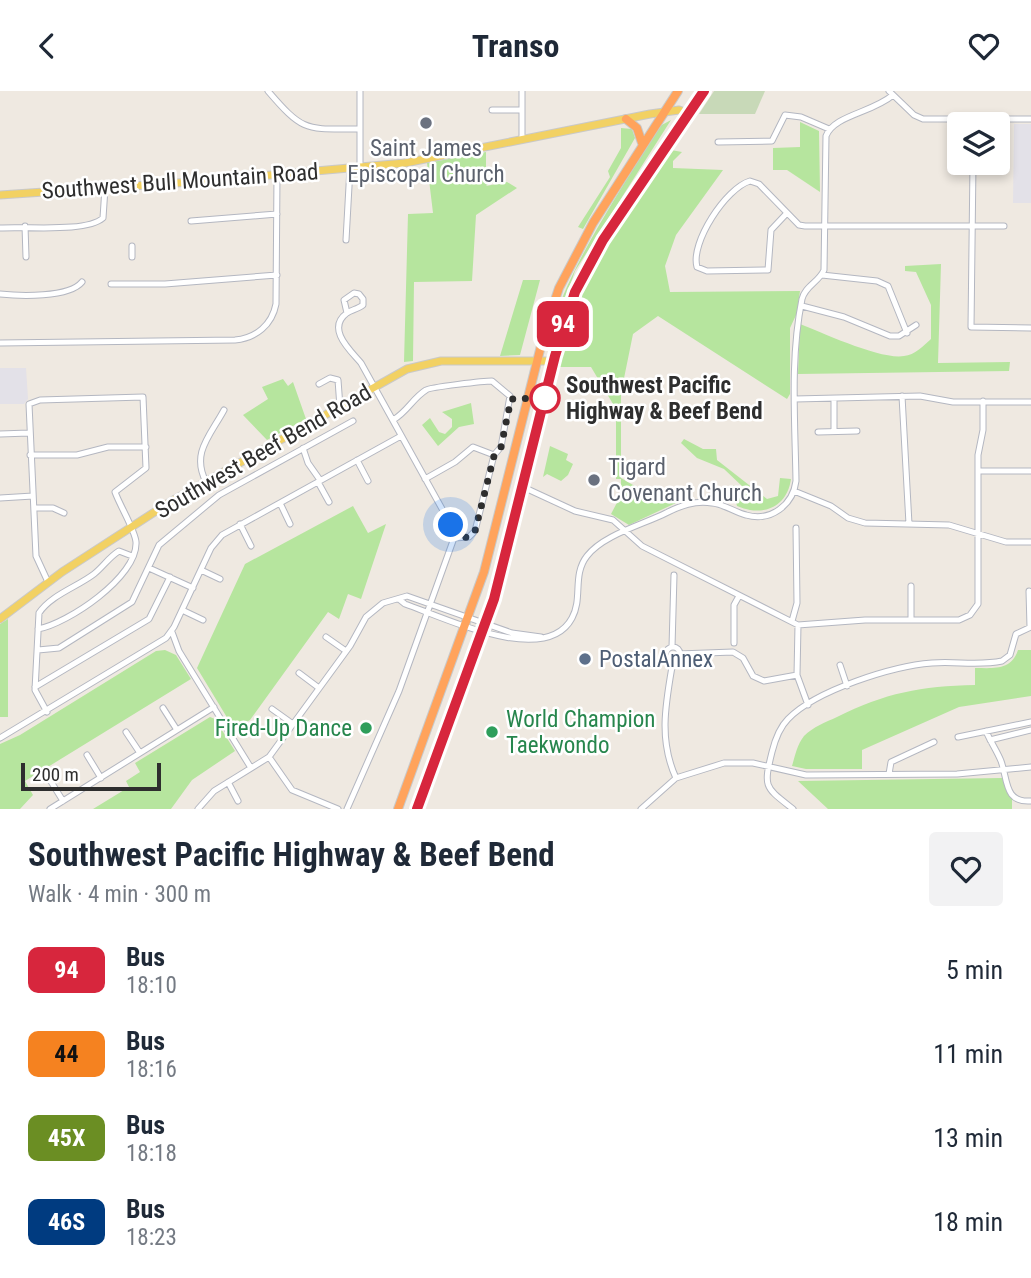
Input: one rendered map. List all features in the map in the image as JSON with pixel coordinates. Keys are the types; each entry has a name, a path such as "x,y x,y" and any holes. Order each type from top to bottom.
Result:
{"highway":[{"path":"398,809 468,621 487,562 551,309 568,268 642,143 678,91"},
{"path":"417,809 484,627 570,306 592,257 704,91"},
{"path":"626,119 637,128 642,143"}],"main road":[{"name":"Southwest Bull Mountain Road","path":"0,195 277,175 410,162 662,112 678,110 689,114"},
{"name":"Southwest Beef Bend Road","path":"0,619 48,582 129,529 206,482 407,369 433,362 554,361"}],"street":[{"path":"268,91 300,125 314,128 360,128"},
{"path":"360,91 360,167"},
{"path":"522,91 522,140"},
{"path":"198,809 208,796 269,757 346,651 369,612 387,601 400,600 407,596 484,627 512,633 542,637 559,633 573,617 578,574 588,555 626,533 696,503 720,504 748,516 769,515 783,507 794,491 795,332 805,291 822,275 825,147 829,129 835,122 876,108 891,93 920,118 947,120"},
{"path":"492,110 522,110"},
{"path":"718,142 772,141 785,115 801,117 829,129"},
{"path":"1010,121 1031,120"},
{"path":"346,240 350,168"},
{"path":"0,343 240,339 257,333 271,318 276,303 277,175"},
{"path":"973,175 971,327 1031,328"},
{"path":"787,213 771,230 768,270 707,271 697,267 695,258 710,221 743,183 759,184 800,225 824,228 1004,226"},
{"path":"0,228 75,227 103,220 105,188"},
{"path":"191,221 278,214"},
{"path":"25,226 26,257"},
{"path":"132,246 132,257"},
{"path":"111,284 165,284 277,275"},
{"path":"822,275 877,281 891,288 907,333"},
{"path":"0,294 47,294 75,289 82,282"},
{"path":"802,306 844,317 890,336 907,333 916,325"},
{"path":"347,313 340,326 341,340 361,363 375,387 451,525 454,538 398,694 347,809"},
{"path":"319,384 330,378 338,380 340,407"},
{"path":"393,420 430,387 495,381 509,394 511,402 501,447 494,456 475,531 469,537 454,538"},
{"path":"795,399 902,396 1031,402"},
{"path":"902,396 909,524"},
{"path":"37,629 66,618 104,593 124,571 132,556 136,541 115,492 146,470 145,398 97,397 31,402 29,433 37,563 48,582"},
{"path":"834,399 834,431"},
{"path":"523,487 575,511 607,517 642,545 798,625 959,620 973,613 978,604 978,471 983,401"},
{"path":"206,482 198,462 200,453 224,410"},
{"path":"37,650 58,648 132,602 166,537 219,495 353,421"},
{"path":"818,432 857,431"},
{"path":"0,434 29,433"},
{"path":"0,738 47,712 172,632 215,542 240,524 401,436"},
{"path":"30,455 77,456 108,447 146,447"},
{"path":"425,479 455,462 473,447 494,456"},
{"path":"303,448 329,502"},
{"path":"357,460 368,481"},
{"path":"978,471 1031,471"},
{"path":"794,491 831,506 848,519 865,523 949,525 978,531 1006,542 1031,542"},
{"path":"0,498 33,496"},
{"path":"279,503 290,524"},
{"path":"34,508 53,508 64,513"},
{"path":"240,524 251,546"},
{"path":"792,621 797,603 796,528"},
{"path":"47,712 36,696 35,687 39,613 46,604 95,573 113,554 119,551 132,556"},
{"path":"149,568 192,588"},
{"path":"201,570 220,579"},
{"path":"673,661 666,655 672,647 674,575"},
{"path":"35,687 149,619 170,577"},
{"path":"911,586 911,620"},
{"path":"793,809 767,789 768,766 781,728 790,717 808,705 874,674 919,664 1002,661 1010,655 1016,634 1030,628 1029,591"},
{"path":"734,643 734,605 738,596"},
{"path":"400,600 429,612 468,621"},
{"path":"182,610 203,620"},
{"path":"798,625 797,675 808,705"},
{"path":"172,632 179,651 251,768"},
{"path":"326,637 346,651"},
{"path":"156,644 168,645 179,651"},
{"path":"672,647 680,654"},
{"path":"676,778 665,745 665,695 673,661 680,654 730,651 743,658 753,676 764,681 797,675"},
{"path":"841,665 847,686"},
{"path":"299,673 319,688"},
{"path":"51,809 214,707"},
{"path":"163,708 177,730"},
{"path":"272,709 293,724"},
{"path":"958,737 1031,722"},
{"path":"990,740 1031,730"},
{"path":"986,731 1013,797 1018,801 1031,801"},
{"path":"127,732 139,753"},
{"path":"889,774 891,762 934,742"},
{"path":"87,755 100,778"},
{"path":"269,757 292,790 338,809"},
{"path":"641,809 676,778 723,763 768,766 806,775 1003,771 1031,767"},
{"path":"50,780 62,801"},
{"path":"228,782 238,801"}],"shaded area":[{"path":"1014,124 1031,124 1031,203 1013,203"},
{"path":"0,368 26,368 28,399 24,404 0,404"}],"green space":[{"path":"714,91 765,91 755,114 699,114"},
{"path":"671,120 575,271 551,340 548,339 557,310 569,283 582,256 596,230 658,127"},
{"path":"800,122 819,131 820,192 787,170 773,170 773,148 800,147"},
{"path":"621,128 632,129 635,138 583,229 578,227 610,177 608,171 621,148"},
{"path":"671,150 682,152 673,161 673,168 723,170 676,235 665,266 670,292 800,291 797,313 790,328 790,394 787,399 658,316 633,334 621,393 621,478 664,503 678,502 629,525 611,514 621,495 621,479 616,479 616,409 591,367 559,367 587,277 615,230"},
{"path":"486,152 486,175 491,181 486,186 507,182 517,188 476,215 472,281 414,282 413,361 404,362 408,214 433,213 427,163"},
{"path":"941,264 938,363 1010,362 1009,371 798,374 800,324 881,354 904,356 919,350 931,339 931,305 916,272 905,271 905,266"},
{"path":"523,280 540,280 520,355 500,356"},
{"path":"283,379 288,386 293,382 306,419 267,440 243,415 268,399 262,387"},
{"path":"471,403 474,424 459,427 438,446 422,425 430,418 439,432 445,434 452,427 452,419 442,412"},
{"path":"684,439 703,449 716,449 717,460 767,499 778,496 780,478 791,479 789,489 779,503 764,510 755,511 737,506 732,488 734,485 740,494 744,494 743,487 724,469 697,458 681,443"},
{"path":"550,446 568,454 566,460 573,464 568,475 561,481 547,474 543,477"},
{"path":"353,506 368,533 386,524 361,599 348,594 339,619 328,612 250,720 234,729 197,668 245,564"},
{"path":"8,619 8,717 0,717 0,624"},
{"path":"165,650 176,655 191,679 25,781 33,795 20,809 0,809 0,744 20,735 156,651"},
{"path":"1018,650 1031,650 1031,696 959,707 862,750 862,769 806,769 792,766 802,739 820,725 871,702 904,692 975,685 975,668 1006,665"},
{"path":"210,717 215,719 235,751 192,780 171,809 93,809 129,787 126,781 140,772 135,763"},
{"path":"1002,778 1012,799 1012,809 828,809 798,781"}],"bus line":[{"name":"94","path":"417,809 494,599 555,356 575,292 592,257 704,91"}],"place":[{"name":"Saint James Episcopal Church","path":"426,123"},
{"name":"Southwest Pacific Highway & Beef Bend","path":"545,398"},
{"name":"Tigard Covenant Church","path":"594,480"},
{"name":"PostalAnnex","path":"585,659"},
{"name":"Fired-Up Dance","path":"366,728"},
{"name":"World Champion Taekwondo","path":"492,732"}],"route":[{"path":"451,525 454,538 469,537 475,531 494,456 501,447 511,399 545,398"}]}
